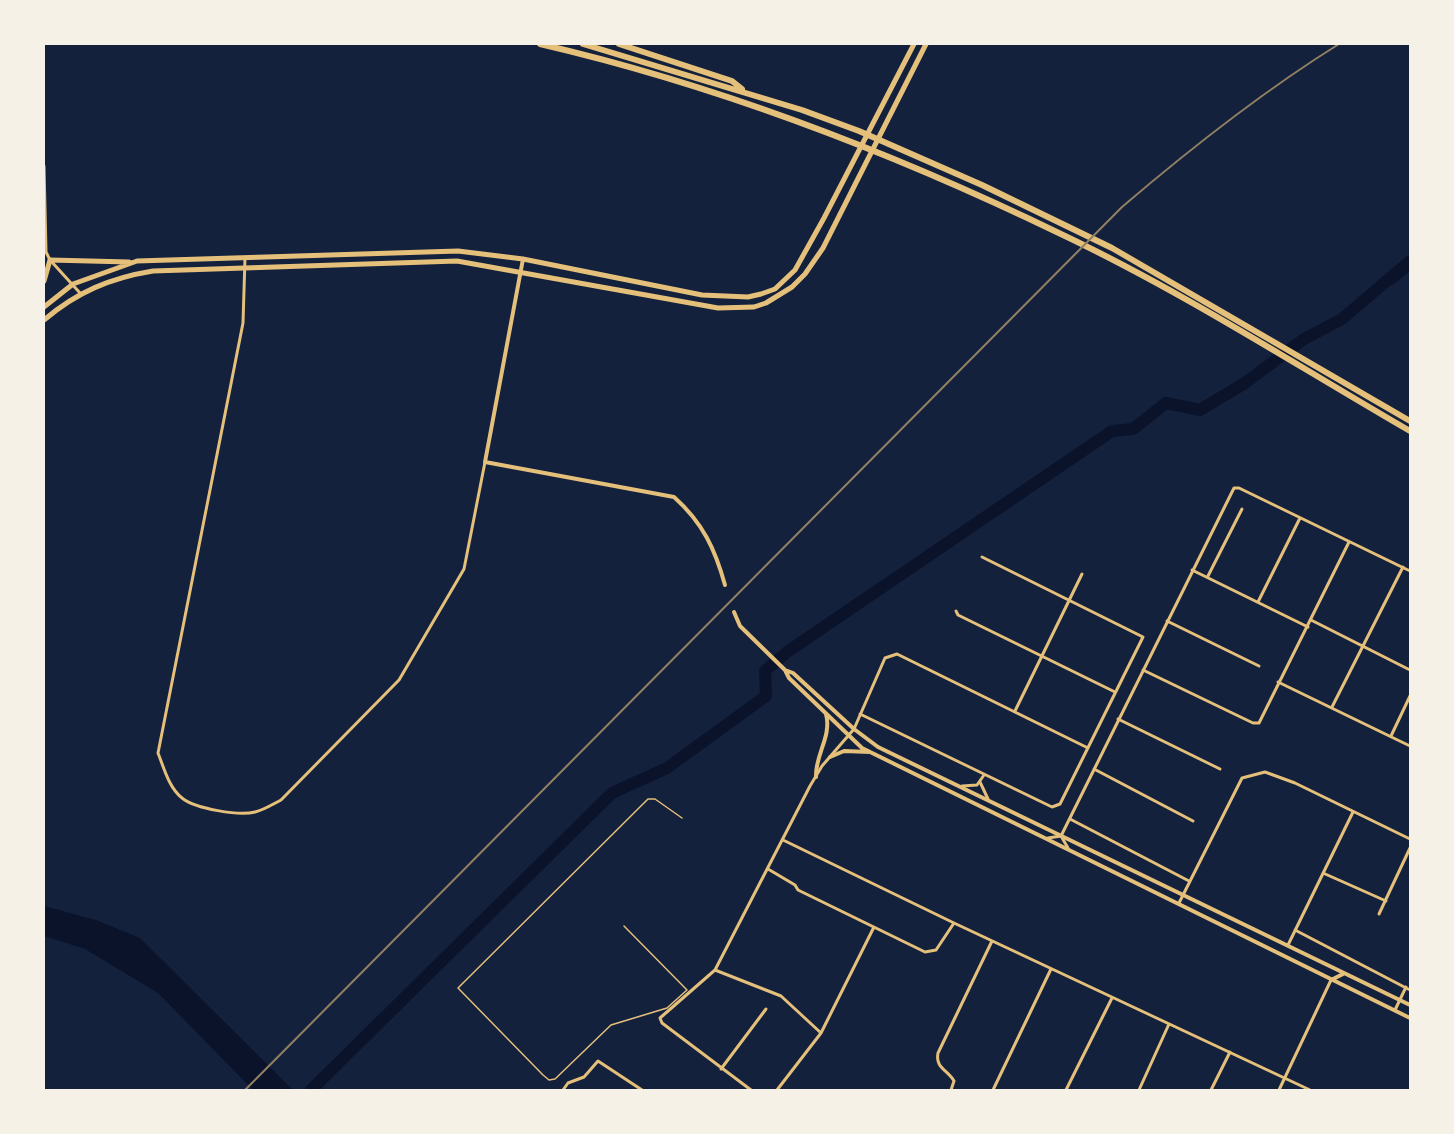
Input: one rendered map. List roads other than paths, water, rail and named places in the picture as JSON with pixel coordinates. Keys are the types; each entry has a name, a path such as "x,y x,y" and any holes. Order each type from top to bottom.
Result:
{"highway":[{"path":"540,44 710,91 884,154 1065,235 1410,431"},
{"path":"583,44 744,92 859,131 889,144 1112,248 1410,421"},
{"path":"620,44 732,81 744,92"}],"main road":[{"path":"44,281 50,260 137,261 458,251 524,259 702,295 748,297 775,289 795,270 914,44"},
{"path":"44,320 80,293 117,277 153,271 457,261 718,308 754,307 778,298 805,274 823,248 926,44"},
{"path":"44,307 73,284 137,261"}],"street":[{"path":"44,166 45,245 50,260 80,293"},
{"path":"245,258 242,330 158,753 167,778 181,798 193,804 223,812 254,813 280,800 394,688 464,569 524,259"},
{"path":"44,264 50,260"},
{"path":"485,462 674,497 687,509 715,550 725,585"},
{"path":"1061,836 1235,488 1410,571"},
{"path":"1208,577 1242,508"},
{"path":"1258,603 1300,518"},
{"path":"1143,670 1253,723 1258,723 1349,542"},
{"path":"860,714 984,775 1056,807 1143,637 1068,602 982,557"},
{"path":"1332,707 1403,567"},
{"path":"1192,570 1308,627"},
{"path":"1015,711 1082,574"},
{"path":"956,610 958,615 1115,692"},
{"path":"734,612 740,626 785,670 789,678 871,753 1410,1018"},
{"path":"1311,620 1410,670"},
{"path":"1167,621 1259,666"},
{"path":"751,1090 662,1023 660,1018 715,970 816,777 854,729 885,658 897,654 1088,748"},
{"path":"785,670 793,673 854,729 878,747 1410,1005"},
{"path":"1278,682 1410,746"},
{"path":"1391,736 1410,696"},
{"path":"816,777 816,766 828,733 826,714"},
{"path":"1118,719 1220,769"},
{"path":"830,757 844,751 871,753"},
{"path":"1094,769 1192,821"},
{"path":"1179,903 1242,778 1265,772 1295,783 1410,839"},
{"path":"984,775 981,782 984,794 991,802"},
{"path":"958,786 970,788 981,782"},
{"path":"1287,947 1353,812"},
{"path":"1070,819 1189,881"},
{"path":"1040,836 1049,838 1061,836"},
{"path":"1061,836 1065,845 1074,853"},
{"path":"783,839 954,923 1310,1090"},
{"path":"1379,915 1410,848"},
{"path":"768,869 795,885 798,890 931,952 954,923"},
{"path":"1323,873 1386,901"},
{"path":"777,1090 821,1033 874,927"},
{"path":"1295,930 1410,990"},
{"path":"951,1090 954,1081 939,1067 936,1060 992,941"},
{"path":"1324,964 1331,980"},
{"path":"993,1090 1051,969"},
{"path":"715,970 781,996 821,1033"},
{"path":"1279,1090 1331,980 1344,973"},
{"path":"1395,1010 1406,987"},
{"path":"1066,1090 1112,998"},
{"path":"721,1069 766,1009"},
{"path":"1139,1090 1169,1024"},
{"path":"1211,1090 1230,1052"},
{"path":"563,1090 568,1083 581,1078 598,1061 642,1090"}],"lane":[{"path":"624,926 687,990 667,1008 611,1025 555,1079 549,1080 543,1075 458,988 650,798 655,799 682,818"}],"water":[{"path":"44,906 96,920 140,938 293,1090 253,1090 158,993 85,949 44,936"}],"waterway":[{"path":"311,1090 612,793 667,768 766,696 765,671 787,652 1112,431 1133,429 1166,403 1200,410 1245,383 1304,339 1342,319 1410,261"},
{"path":"1376,290 1394,283 1410,270"}],"railway":[{"path":"245,1090 1122,207 1228,121 1282,81 1339,44"}]}
